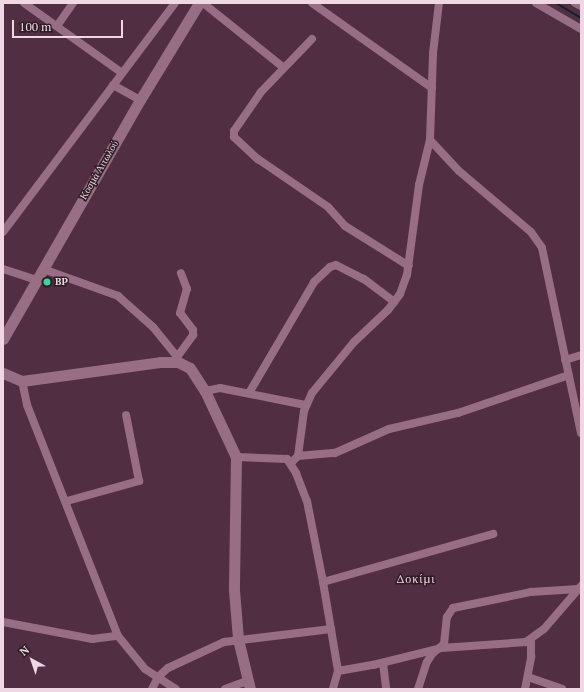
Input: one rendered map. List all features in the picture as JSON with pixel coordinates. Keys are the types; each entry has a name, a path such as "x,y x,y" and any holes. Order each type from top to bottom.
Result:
{"street":[{"path":"24,3 122,73"},
{"path":"57,26 73,3"},
{"path":"3,232 175,3"},
{"name":"Κοσμά Αιτωλού","path":"3,339 140,100 199,3"},
{"path":"204,3 283,67"},
{"path":"312,3 432,88"},
{"path":"291,463 298,456 305,405 332,366 394,302 404,284 409,266 419,185 430,140 432,88 439,3"},
{"path":"536,3 581,30"},
{"path":"575,3 581,6"},
{"path":"312,39 283,67 261,92 234,131 234,137 258,159 328,207 345,226 409,266"},
{"path":"113,85 140,100"},
{"path":"430,140 441,155 513,215 538,241 547,268 581,433"},
{"path":"249,394 314,282 330,267 336,265 364,279 394,302"},
{"path":"3,269 37,280"},
{"path":"43,269 118,296 153,327 176,359 189,366 205,391 236,457 233,566 238,640 248,685 225,689"},
{"path":"3,373 22,381 176,359 193,335 192,330 180,313 186,289 180,274"},
{"path":"565,360 581,355"},
{"path":"298,456 335,453 389,429 458,413 569,375"},
{"path":"22,381 26,405 66,501 118,636 142,666 176,689"},
{"path":"205,391 218,387 305,405"},
{"path":"66,501 139,481 126,415"},
{"path":"236,457 282,458 291,463 307,501 323,582 338,671 333,689"},
{"path":"323,582 493,534"},
{"path":"338,671 383,663 441,648 520,643 531,640 580,587"},
{"path":"418,689 427,662 432,654 441,648 446,639 447,616 455,607 531,592 580,587"},
{"path":"3,622 92,639 118,636"},
{"path":"152,689 158,677 182,659 217,645 238,640 331,629"},
{"path":"525,689 528,677 531,640"},
{"path":"383,663 386,689"},
{"path":"528,677 562,689"}],"waterway":[{"path":"556,3 581,18"}],"place":[{"name":"BP","path":"47,282"}],"district":[{"name":"Δοκίμι","path":"416,579"}]}
